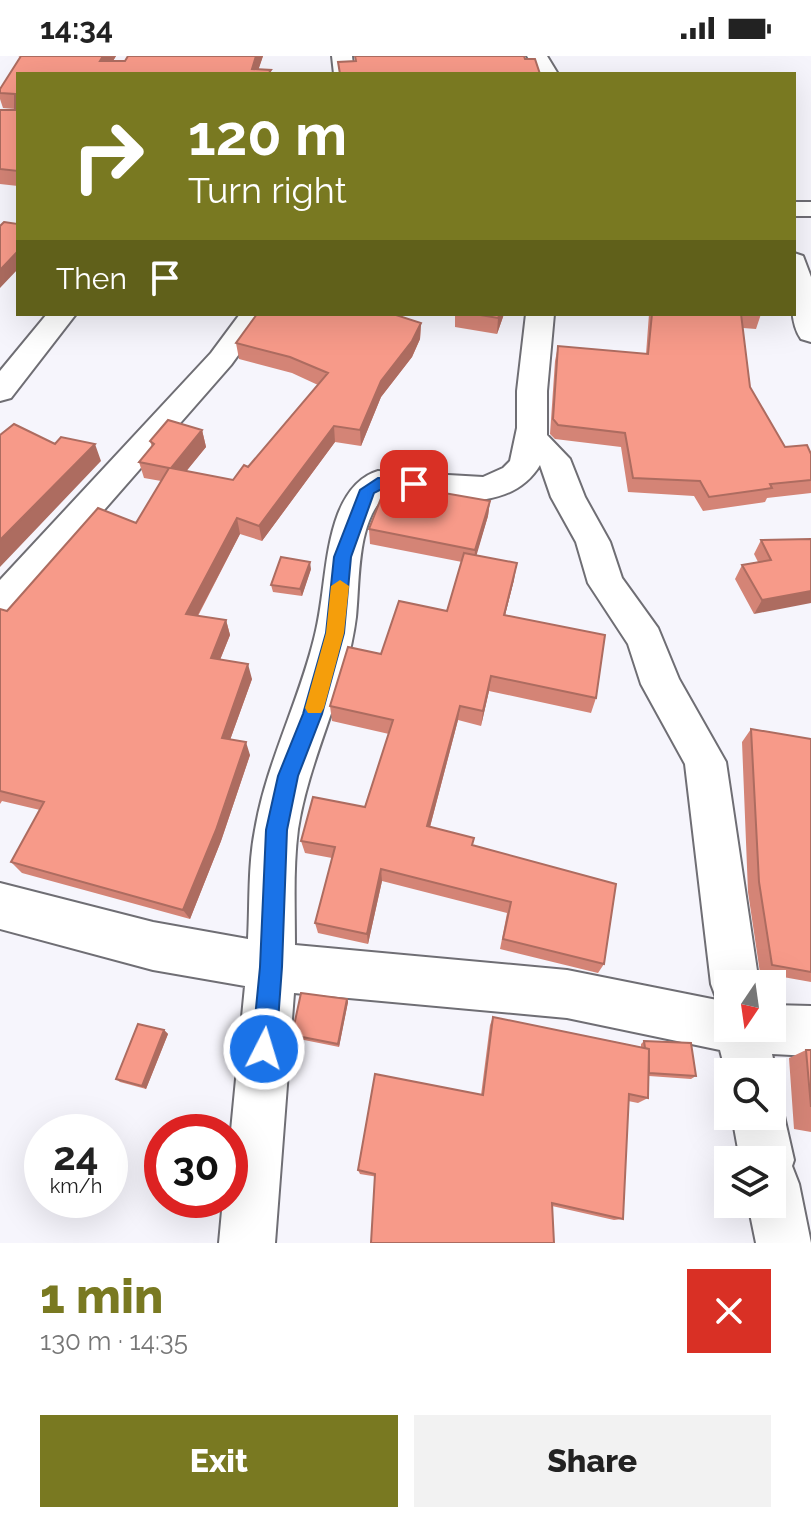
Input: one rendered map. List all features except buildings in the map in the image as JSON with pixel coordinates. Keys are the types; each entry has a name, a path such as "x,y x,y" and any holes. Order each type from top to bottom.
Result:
{"street":[{"path":"796,269 811,333"},
{"path":"0,391 60,316"},
{"path":"0,604 221,359 253,316"},
{"path":"247,1243 271,967 276,830 288,776 312,714 335,633 342,557 362,500 368,490 378,483 487,489 502,484 525,464 531,438 540,316"},
{"path":"531,438 554,459 568,497 593,542 606,583 645,639 661,684 705,762 731,970"},
{"path":"0,906 153,946 271,967 567,994 714,1023"},
{"path":"786,1030 811,1031"},
{"path":"779,1218 784,1243"}],"slow traffic":[{"path":"314,708 335,633 340,586"}],"route":[{"path":"264,1049 271,967 276,830 288,776 312,714 335,633 342,557 368,490 378,483 414,484"}]}
